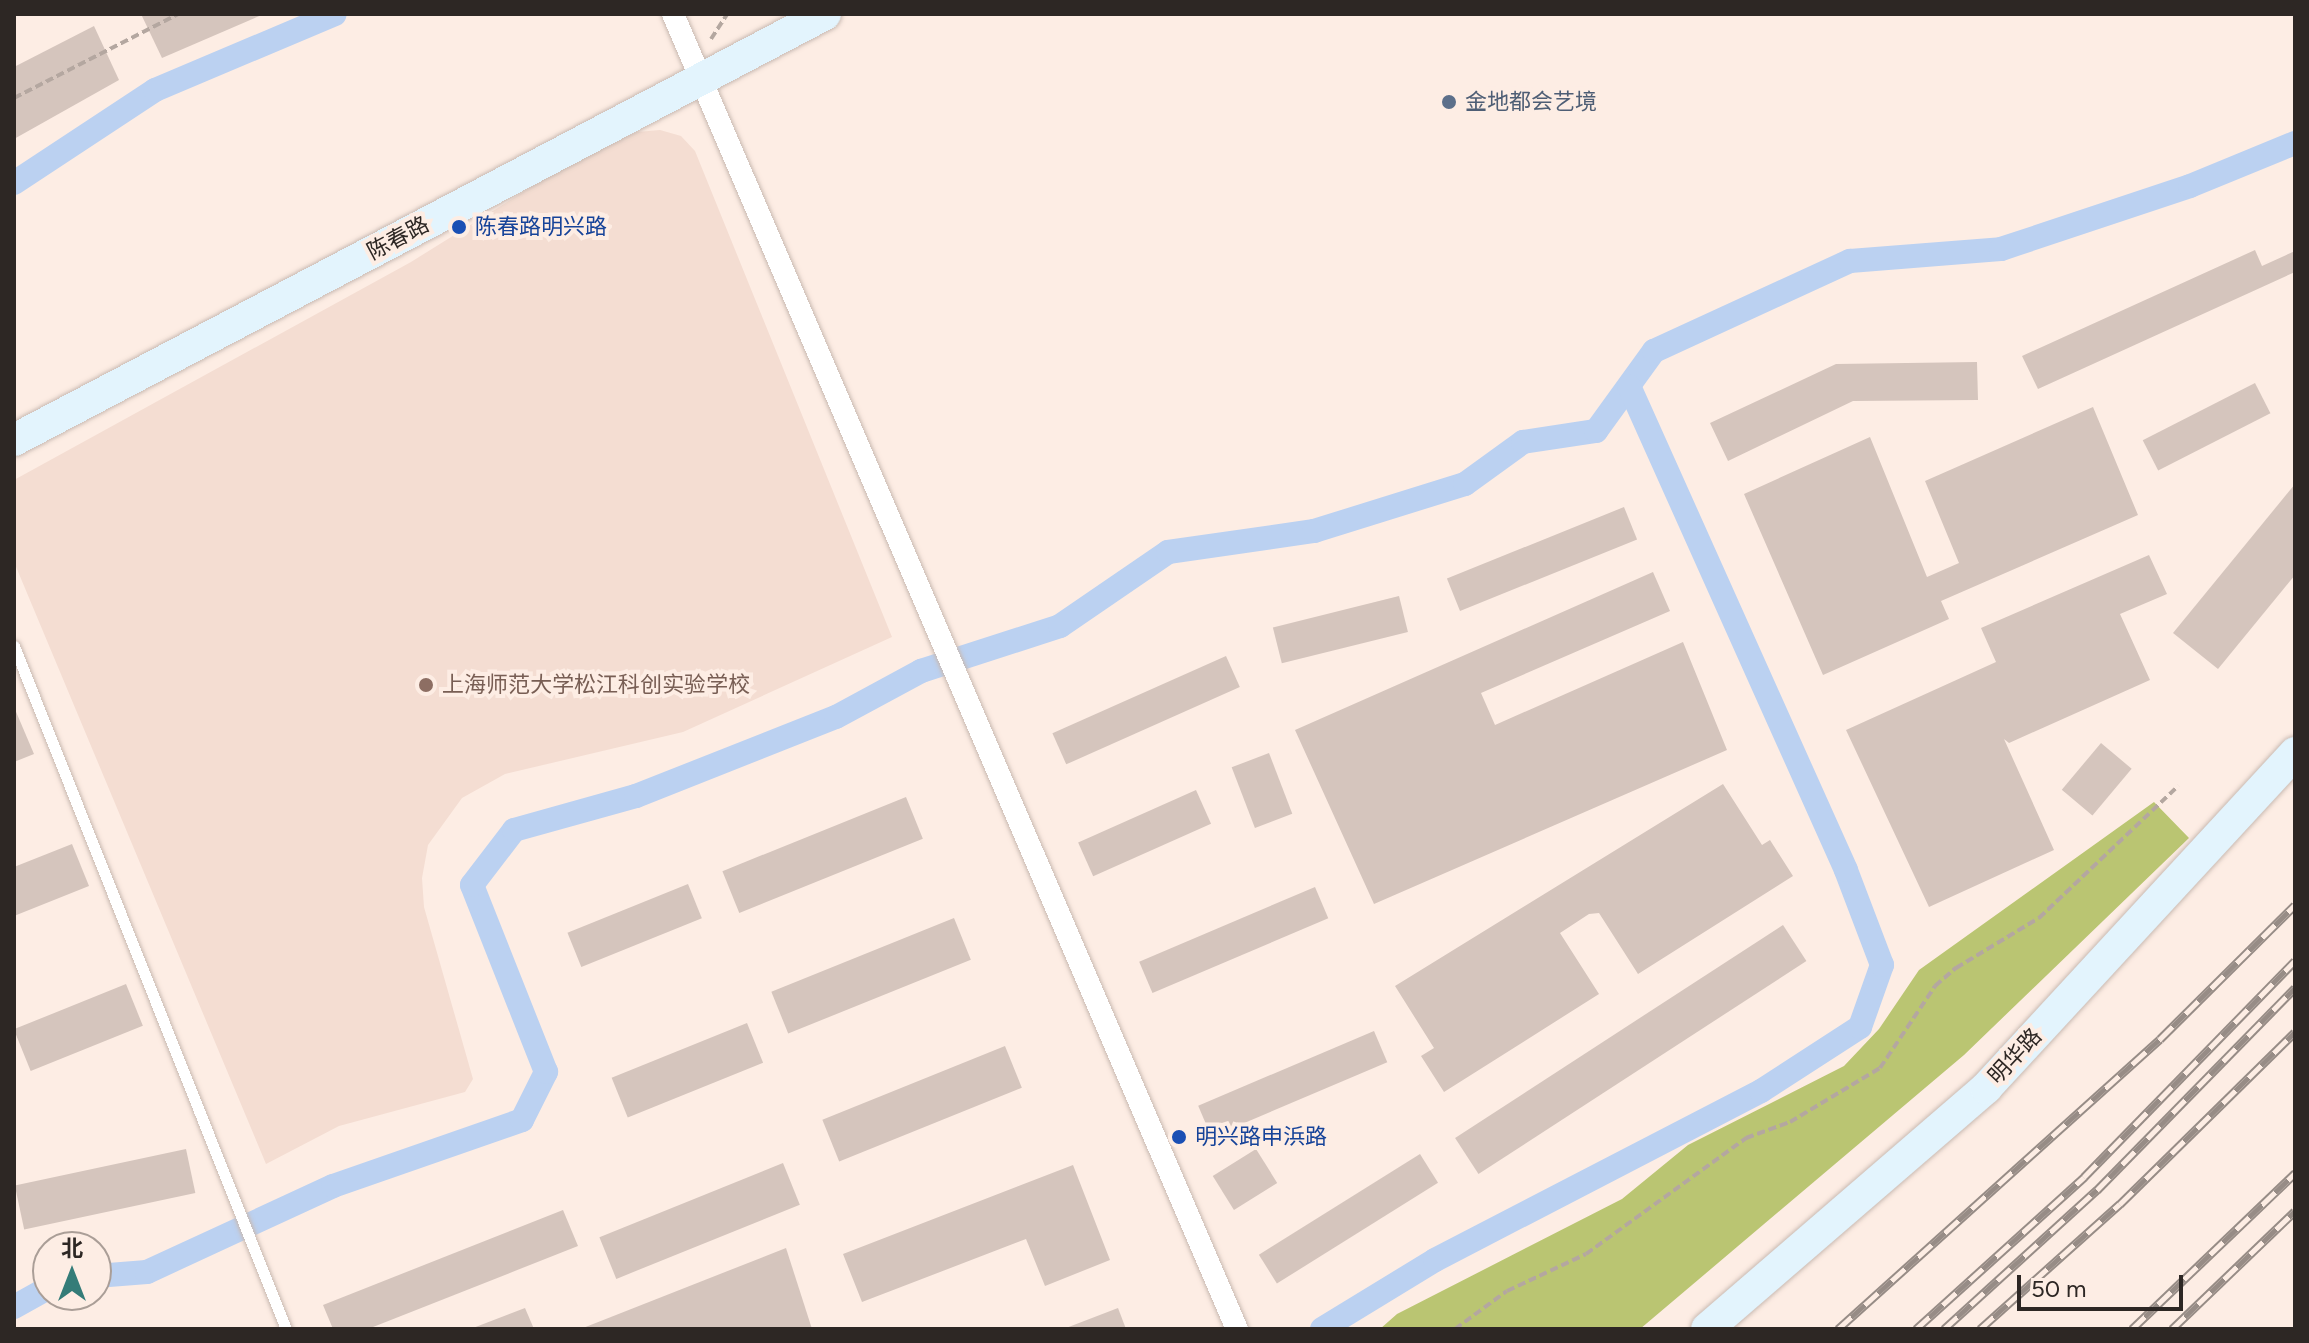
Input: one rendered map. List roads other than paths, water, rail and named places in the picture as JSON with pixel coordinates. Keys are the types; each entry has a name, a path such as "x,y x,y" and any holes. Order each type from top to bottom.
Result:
{"street":[{"path":"673,14 1236,1327"},
{"name":"陈春路","path":"14,440 825,14"},
{"name":"明华路","path":"1707,1329 1986,1088 2295,753"}],"lane":[{"path":"14,646 286,1329"}],"waterway":[{"path":"14,183 155,90 335,14"},
{"path":"112,1275 147,1272 333,1186 522,1120 546,1072 472,885 514,830 636,796 836,717 921,671 1060,626 1168,552 1314,531 1465,484 1523,442 1596,431 1654,351 1850,261 2001,249 2190,186 2295,143"},
{"path":"1322,1329 1435,1260 1761,1091 1860,1027 1882,965 1846,870 1629,386"},
{"path":"14,1307 32,1297"}],"railway":[{"path":"1838,1329 2160,1039 2295,905"},
{"path":"1916,1329 2084,1177 2295,961"},
{"path":"1944,1329 2097,1190 2295,988"},
{"path":"1980,1329 2120,1204 2295,1032"},
{"path":"2132,1329 2295,1173"},
{"path":"2172,1329 2295,1211"}],"place":[{"name":"金地都会艺境","path":"1449,102"},
{"name":"陈春路明兴路","path":"459,227"},
{"name":"上海师范大学松江科创实验学校","path":"426,685"},
{"name":"明兴路申浜路","path":"1179,1137"}]}
